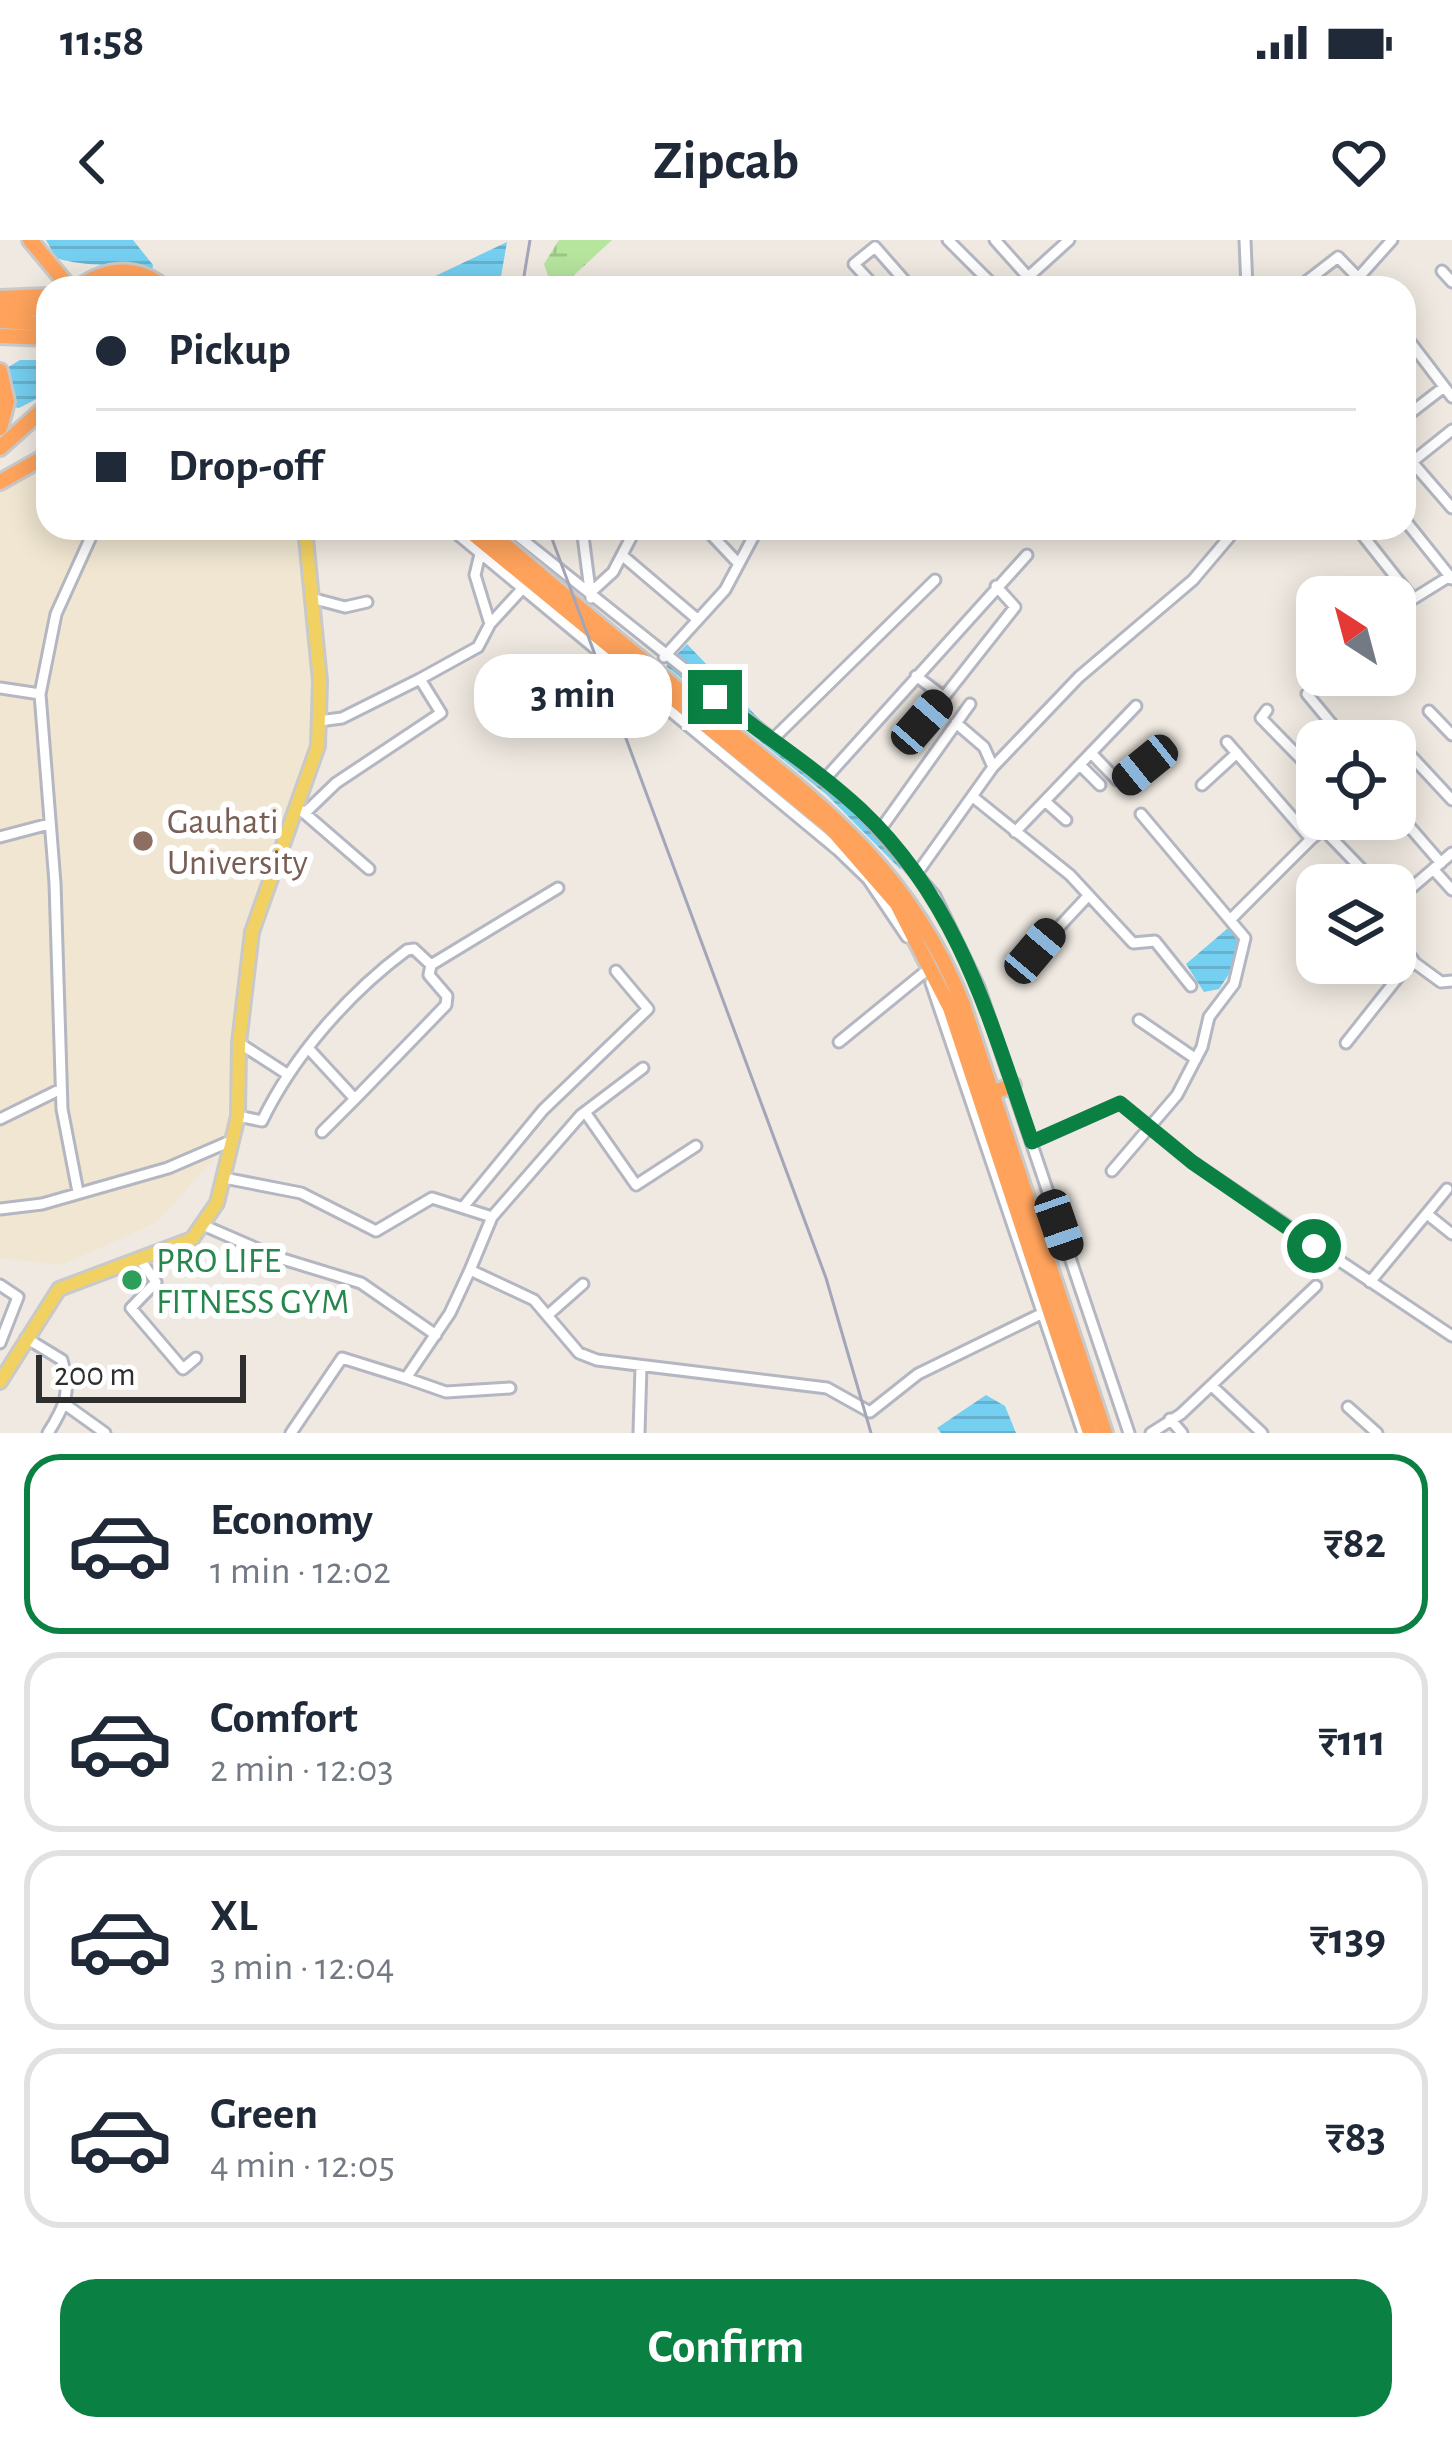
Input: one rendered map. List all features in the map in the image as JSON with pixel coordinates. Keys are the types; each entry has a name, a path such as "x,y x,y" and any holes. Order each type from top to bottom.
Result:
{"highway":[{"path":"30,240 63,276"},
{"path":"99,276 125,270 145,276"},
{"path":"0,298 36,296"},
{"path":"0,316 36,309"},
{"path":"0,316 36,322"},
{"path":"0,335 36,337"},
{"path":"0,371 3,421"},
{"path":"0,448 36,416"},
{"path":"0,482 36,462"},
{"path":"481,540 829,826 898,904 950,1008 1087,1433"},
{"path":"500,540 811,795 873,853 939,949 1105,1433"},
{"path":"992,1093 1012,1085"}],"main road":[{"path":"0,1382 59,1289 192,1239 205,1226 224,1178 238,1116 239,1042 253,932 301,810 318,746 306,540"}],"street":[{"path":"948,240 983,276"},
{"path":"994,240 1027,276"},
{"path":"1029,276 1069,240"},
{"path":"1245,240 1246,276"},
{"path":"1369,276 1392,240"},
{"path":"865,276 854,264 875,247 900,276"},
{"path":"1313,276 1338,257 1355,276"},
{"path":"1442,271 1452,282"},
{"path":"1417,352 1452,398"},
{"path":"1416,408 1444,386"},
{"path":"1416,459 1452,430"},
{"path":"1416,473 1452,508"},
{"path":"1366,540 1413,599 1451,577 1416,533"},
{"path":"78,1192 61,1089 40,694 56,614 90,540"},
{"path":"464,540 839,851 896,918 926,971 1087,1433"},
{"path":"523,540 664,657 824,779 918,872 966,954 1129,1433"},
{"path":"584,540 591,595"},
{"path":"628,540 623,556 698,619"},
{"path":"716,540 739,564"},
{"path":"664,657 725,590 752,540"},
{"path":"918,872 993,767 1124,636 1193,580 1227,540"},
{"path":"481,554 475,575 490,624"},
{"path":"824,779 1027,555"},
{"path":"591,595 623,556"},
{"path":"772,740 934,580"},
{"path":"922,722 1015,607 996,586"},
{"path":"319,721 342,718 478,647 490,624 522,590"},
{"path":"311,598 345,607 368,602"},
{"path":"1124,636 1135,649"},
{"path":"916,676 944,697"},
{"path":"369,869 301,810 441,713 420,679"},
{"path":"0,688 40,694"},
{"path":"1309,696 1329,720"},
{"path":"880,830 970,704"},
{"path":"1015,832 1136,706"},
{"path":"1267,710 1261,718 1296,754"},
{"path":"1430,711 1452,735"},
{"path":"956,723 984,747 993,767"},
{"path":"1227,742 1296,822"},
{"path":"1202,785 1237,753"},
{"path":"1093,754 1118,780 1126,781 1145,765"},
{"path":"1416,761 1452,800"},
{"path":"1081,766 1100,785"},
{"path":"973,797 1088,896 1133,943 1155,941 1191,986"},
{"path":"1046,802 1066,820"},
{"path":"1112,1171 1151,1127 1196,1059 1209,1017 1234,984 1246,938 1141,814"},
{"path":"0,837 49,824"},
{"path":"1416,838 1452,890"},
{"path":"1231,919 1310,840"},
{"path":"1334,840 1357,864"},
{"path":"1416,884 1452,853"},
{"path":"322,1132 446,1005 447,996 429,975 431,965 558,888"},
{"path":"1019,970 1088,896"},
{"path":"238,1116 262,1120 287,1074 308,1048 407,950 431,965"},
{"path":"1416,964 1441,982 1452,981"},
{"path":"464,1206 543,1110 648,1009 616,970"},
{"path":"839,1042 926,971"},
{"path":"1346,1043 1393,984"},
{"path":"1138,1020 1196,1059"},
{"path":"239,1042 287,1074"},
{"path":"308,1048 355,1099"},
{"path":"406,1378 436,1335 492,1217 585,1112 643,1068"},
{"path":"0,1119 61,1089"},
{"path":"1032,1142 1120,1103 1192,1162 1452,1336"},
{"path":"585,1112 636,1185 696,1147"},
{"path":"0,1208 168,1168 233,1140"},
{"path":"224,1178 302,1193 376,1231 432,1198 492,1217"},
{"path":"1370,1282 1448,1189"},
{"path":"1427,1214 1452,1234"},
{"path":"205,1226 276,1257 362,1283 436,1335"},
{"path":"139,1258 156,1282 131,1307 182,1369 196,1358"},
{"path":"470,1270 534,1300 579,1353 641,1366 827,1388 870,1412 918,1374 1043,1313"},
{"path":"548,1315 584,1284"},
{"path":"0,1286 17,1298 0,1343"},
{"path":"1151,1433 1212,1386 1316,1286"},
{"path":"26,1338 62,1360 69,1385 66,1405 49,1433"},
{"path":"291,1433 342,1358 446,1392 510,1388"},
{"path":"639,1433 641,1366"},
{"path":"1212,1386 1262,1433"},
{"path":"66,1405 105,1433"},
{"path":"1348,1407 1378,1433"},
{"path":"1171,1419 1182,1433"}],"shaded area":[{"name":"Gauhati University","path":"36,467 36,540 306,540 318,746 252,932 228,1143 157,1222 62,1265 0,1258 0,488"}],"green space":[{"path":"559,240 612,240 573,276 548,276 544,264"}],"water":[{"path":"46,240 133,240 153,265 152,271 56,258"},
{"path":"507,242 501,276 435,276"},
{"path":"20,360 36,360 36,399 19,408 0,405 0,372"},
{"path":"687,644 794,755 812,763 910,860 900,869 827,795 666,666"},
{"path":"1228,928 1238,937 1235,965 1219,989 1204,992 1186,964"},
{"path":"986,1395 1005,1406 1016,1433 941,1433 937,1428"}],"railway":[{"path":"524,276 530,240"},
{"path":"552,540 826,1278 871,1433"}],"place":[{"name":"Gauhati University","path":"143,841"},
{"name":"PRO LIFE FITNESS GYM","path":"132,1280"}],"route":[{"path":"715,697 860,809 918,872 966,954 1032,1142 1120,1103 1192,1162 1314,1246"}]}
